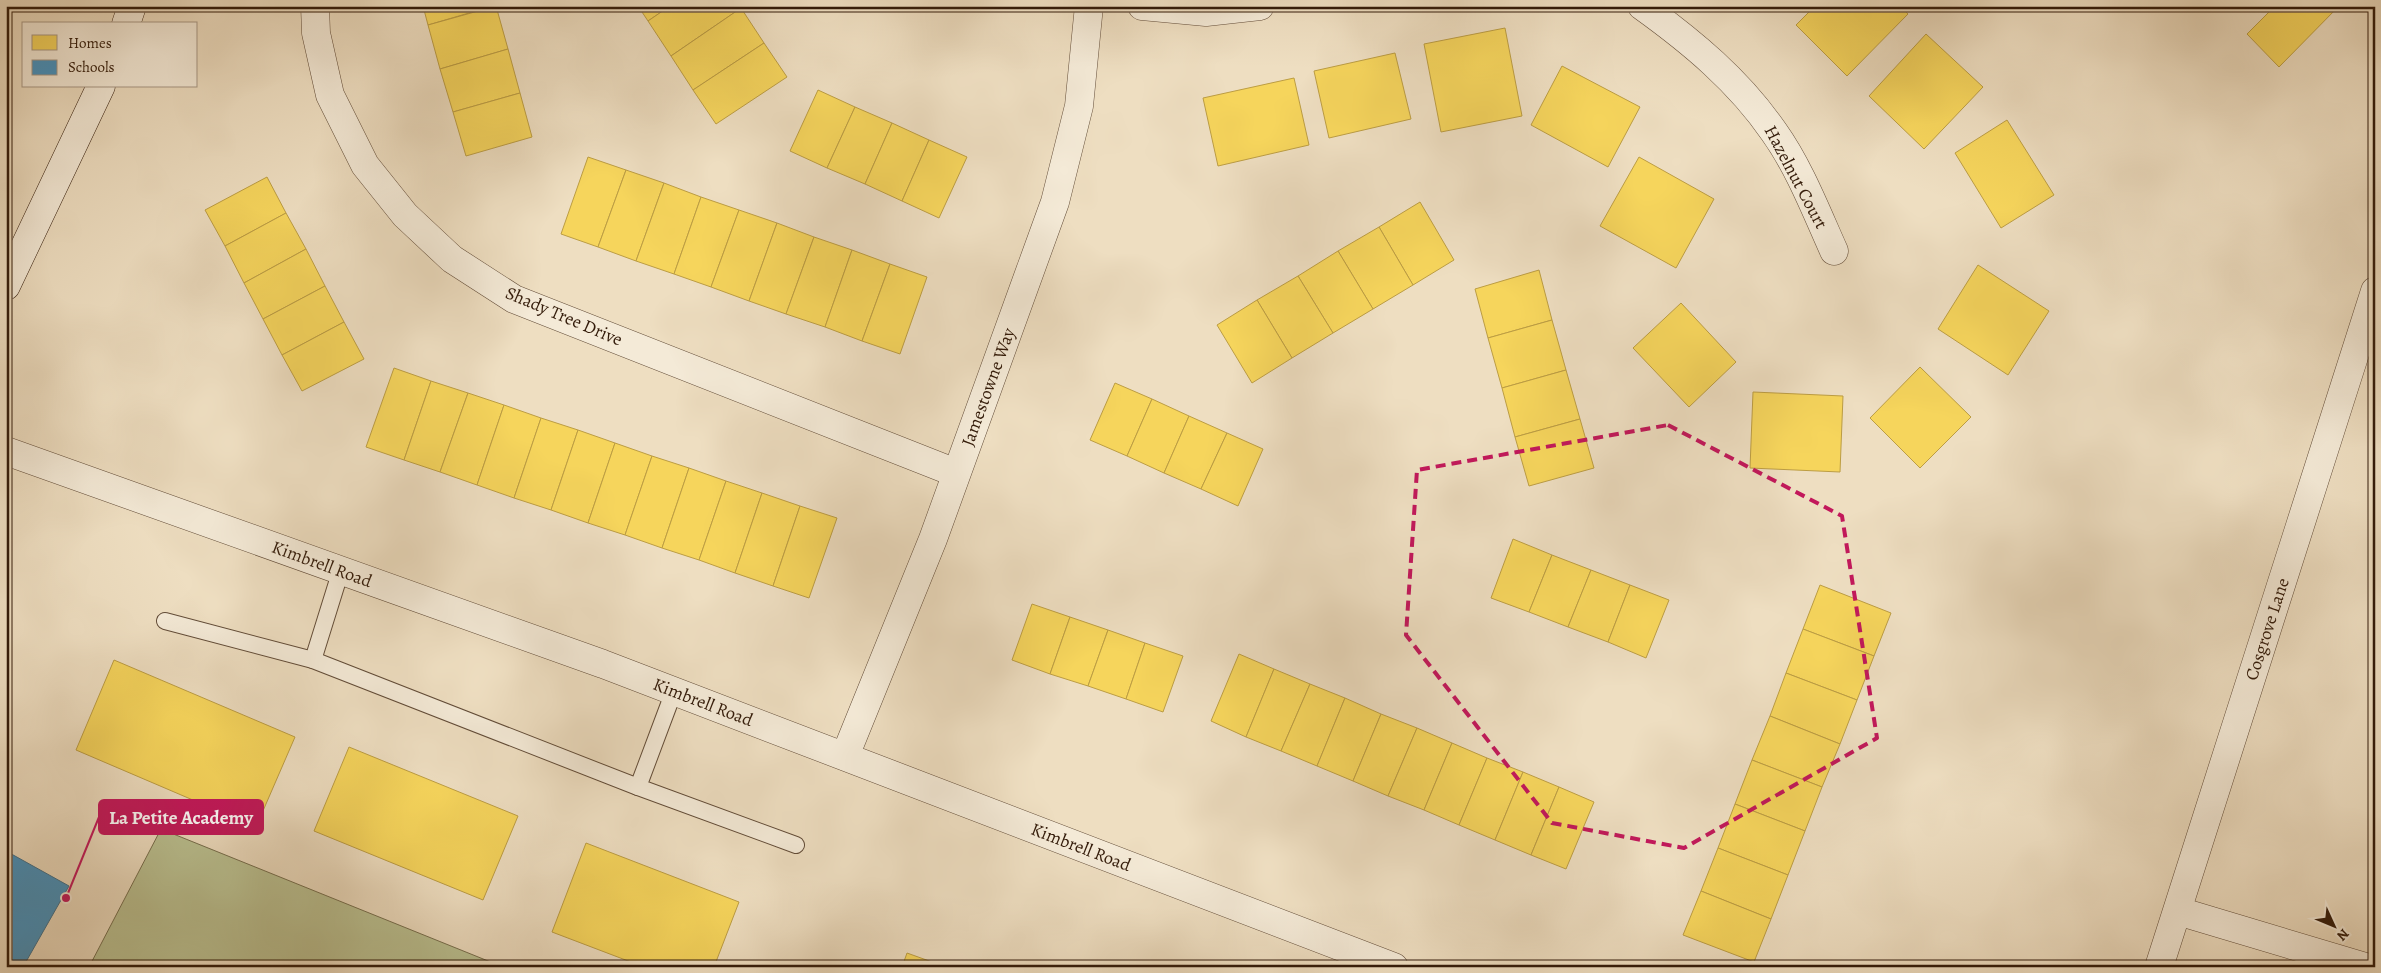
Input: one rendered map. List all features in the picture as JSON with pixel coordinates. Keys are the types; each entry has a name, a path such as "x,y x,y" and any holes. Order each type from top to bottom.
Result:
{"street":[{"path":"127,22 132,6"},
{"name":"Shady Tree Drive","path":"315,6 316,32 330,95 365,165 405,215 452,259 514,299 956,473"},
{"name":"Jamestowne Way","path":"845,756 933,539 1055,202 1079,106 1089,6"},
{"path":"1142,6 1206,12 1260,6"},
{"name":"Hazelnut Court","path":"1642,6 1677,31 1713,62 1752,102 1775,133 1808,194 1834,251"},
{"path":"6,286 100,88"},
{"name":"Cosgrove Lane","path":"2159,967 2375,291"},
{"name":"Kimbrell Road","path":"6,451 674,691 1394,967"},
{"path":"2178,911 2365,967"}],"lane":[{"path":"313,660 341,570"},
{"path":"165,621 313,660 638,787 796,845"},
{"path":"638,787 674,691"}],"highlighted area":[{"path":"1668,425 1842,516 1877,738 1684,848 1552,823 1406,635 1417,470"}],"green space":[{"path":"161,829 503,967 89,967"}],"building: Homes":[{"path":"423,6 493,6 428,25"},
{"path":"496,6 508,49 440,69 428,25"},
{"path":"638,6 670,6 648,21"},
{"path":"670,6 740,6 741,8 671,56 648,21"},
{"path":"1815,6 1900,6 1908,14 1847,76 1796,25"},
{"path":"2275,6 2339,6 2279,67 2247,34"},
{"path":"741,8 764,43 693,90 671,56"},
{"path":"1505,28 1522,116 1441,132 1424,44"},
{"path":"1926,34 1983,87 1924,149 1869,96"},
{"path":"764,43 787,77 716,124 693,90"},
{"path":"508,49 520,93 453,112 440,69"},
{"path":"1395,53 1411,119 1329,138 1314,71"},
{"path":"1562,66 1640,107 1608,167 1531,125"},
{"path":"1294,78 1309,145 1218,166 1203,98"},
{"path":"818,90 855,107 827,168 790,151"},
{"path":"520,93 532,137 466,156 453,112"},
{"path":"855,107 892,123 865,184 827,168"},
{"path":"2007,120 2054,195 2001,228 1955,153"},
{"path":"892,123 929,140 902,201 865,184"},
{"path":"929,140 967,157 939,218 902,201"},
{"path":"588,157 626,170 598,247 561,234"},
{"path":"1639,157 1714,199 1676,268 1600,226"},
{"path":"626,170 664,183 636,261 598,247"},
{"path":"267,177 286,213 225,246 205,210"},
{"path":"664,183 701,197 674,274 636,261"},
{"path":"701,197 739,210 711,287 674,274"},
{"path":"1420,202 1454,260 1413,285 1379,227"},
{"path":"739,210 777,223 749,301 711,287"},
{"path":"286,213 306,249 244,283 225,246"},
{"path":"777,223 814,237 786,314 749,301"},
{"path":"1379,227 1413,285 1373,309 1338,251"},
{"path":"814,237 852,250 825,327 786,314"},
{"path":"306,249 325,286 263,319 244,283"},
{"path":"852,250 890,264 862,341 825,327"},
{"path":"1338,251 1373,309 1333,333 1298,276"},
{"path":"890,264 927,277 900,354 862,341"},
{"path":"1978,265 2049,311 2008,375 1938,329"},
{"path":"1539,270 1552,320 1488,338 1475,289"},
{"path":"1298,276 1333,333 1292,358 1257,300"},
{"path":"325,286 344,322 282,355 263,319"},
{"path":"1257,300 1292,358 1252,383 1217,325"},
{"path":"1681,303 1736,362 1689,407 1633,348"},
{"path":"1552,320 1566,370 1502,388 1488,338"},
{"path":"344,322 364,359 302,391 282,355"},
{"path":"1920,367 1971,417 1920,468 1870,418"},
{"path":"394,368 431,381 404,460 366,447"},
{"path":"1566,370 1580,419 1515,437 1502,388"},
{"path":"431,381 468,393 440,472 404,460"},
{"path":"1115,383 1152,399 1127,456 1090,440"},
{"path":"1753,392 1843,396 1840,472 1750,468"},
{"path":"468,393 504,405 477,485 440,472"},
{"path":"1152,399 1189,416 1164,473 1127,456"},
{"path":"504,405 541,418 514,498 477,485"},
{"path":"1189,416 1227,433 1201,489 1164,473"},
{"path":"541,418 578,430 551,510 514,498"},
{"path":"1580,419 1594,468 1529,486 1515,437"},
{"path":"578,430 615,443 588,523 551,510"},
{"path":"1227,433 1263,449 1238,506 1201,489"},
{"path":"615,443 652,456 625,535 588,523"},
{"path":"652,456 689,468 662,548 625,535"},
{"path":"689,468 726,481 699,560 662,548"},
{"path":"726,481 762,493 735,573 699,560"},
{"path":"762,493 800,506 773,586 735,573"},
{"path":"800,506 837,518 809,598 773,586"},
{"path":"1513,539 1552,555 1529,612 1491,598"},
{"path":"1552,555 1591,570 1568,627 1529,612"},
{"path":"1591,570 1630,585 1608,642 1568,627"},
{"path":"1630,585 1669,600 1646,658 1608,642"},
{"path":"1820,585 1891,613 1874,656 1803,629"},
{"path":"1032,604 1070,617 1050,674 1012,660"},
{"path":"1070,617 1108,630 1088,686 1050,674"},
{"path":"1803,629 1874,656 1857,700 1786,673"},
{"path":"1108,630 1145,643 1126,699 1088,686"},
{"path":"1145,643 1183,656 1163,712 1126,699"},
{"path":"1239,654 1274,669 1246,737 1211,721"},
{"path":"114,660 295,737 256,827 76,750"},
{"path":"1274,669 1310,684 1281,751 1246,737"},
{"path":"1786,673 1857,700 1840,744 1770,716"},
{"path":"1310,684 1345,698 1317,766 1281,751"},
{"path":"1345,698 1381,714 1353,781 1317,766"},
{"path":"1381,714 1417,728 1388,796 1353,781"},
{"path":"1770,716 1840,744 1822,787 1752,760"},
{"path":"1417,728 1452,743 1424,810 1388,796"},
{"path":"1452,743 1487,758 1459,825 1424,810"},
{"path":"349,747 518,816 483,900 314,831"},
{"path":"1487,758 1523,772 1495,840 1459,825"},
{"path":"1752,760 1822,787 1805,831 1735,804"},
{"path":"1523,772 1559,787 1531,855 1495,840"},
{"path":"1559,787 1594,802 1566,869 1531,855"},
{"path":"1735,804 1805,831 1788,875 1718,848"},
{"path":"586,843 739,902 714,967 644,967 552,932"},
{"path":"1718,848 1788,875 1771,919 1701,891"},
{"path":"1701,891 1771,919 1754,962 1683,935"},
{"path":"907,953 946,967 902,967"}],"building: Schools":[{"path":"6,851 69,886 23,967 6,967"}],"place":[{"name":"La Petite Academy","path":"66,898"}]}
